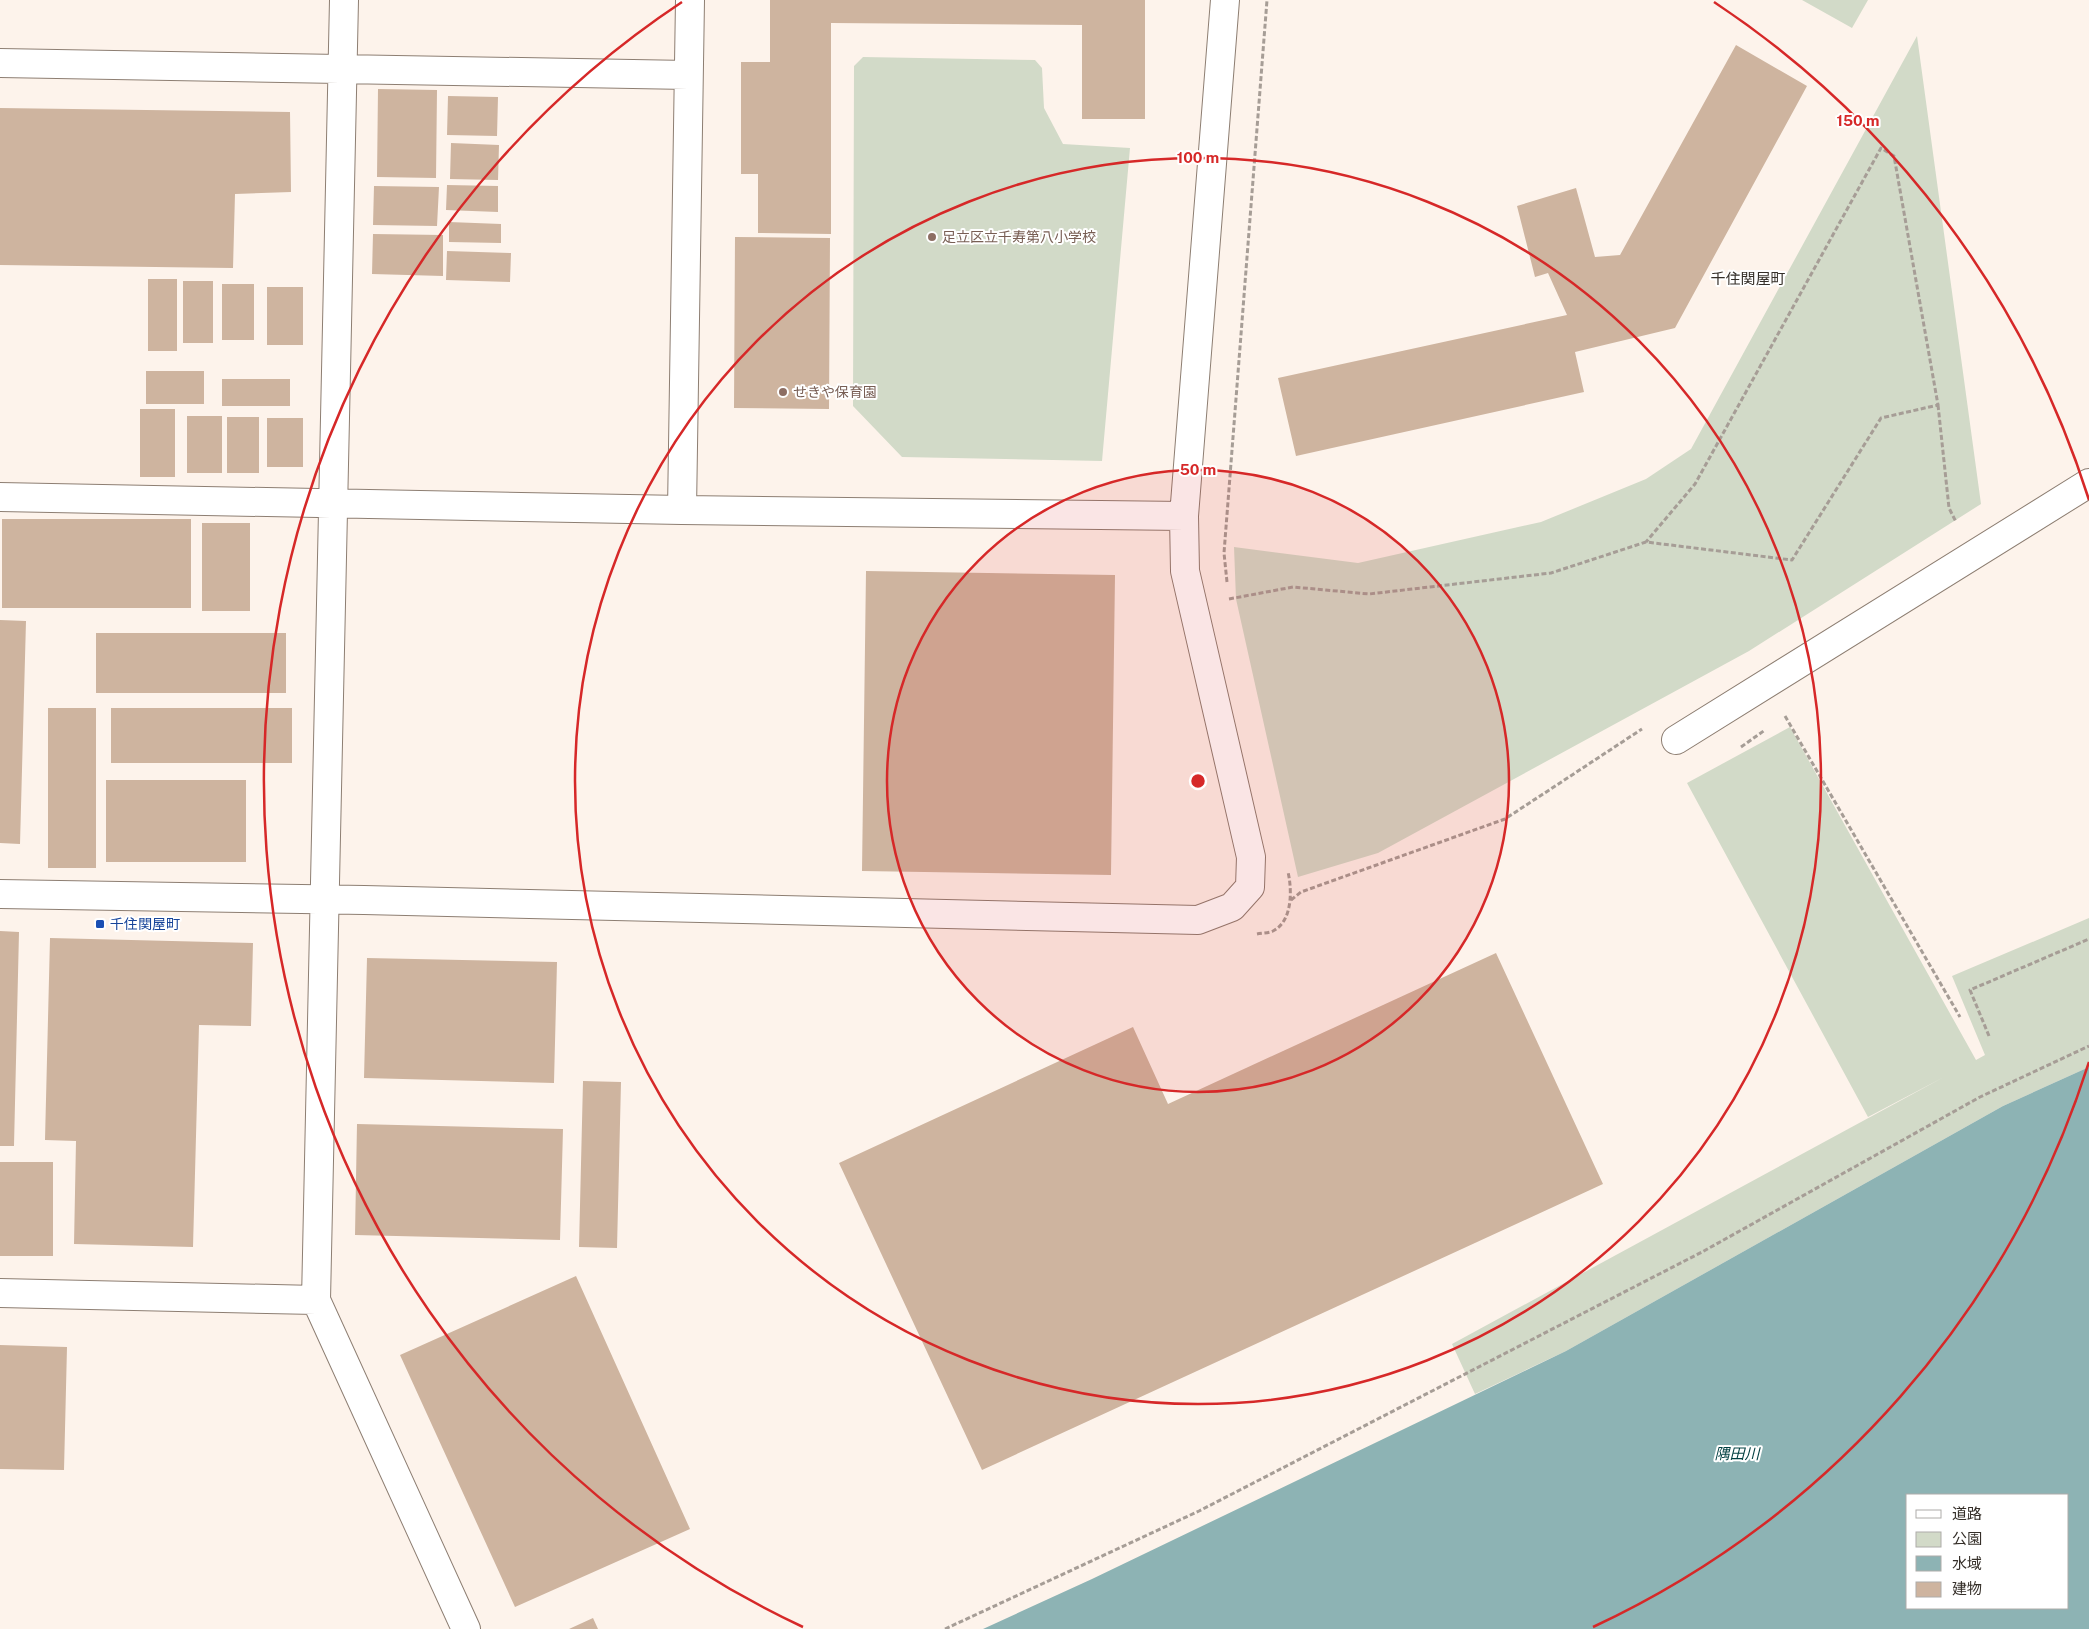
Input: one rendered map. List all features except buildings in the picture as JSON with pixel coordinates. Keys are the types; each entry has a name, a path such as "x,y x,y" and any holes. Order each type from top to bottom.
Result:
{"street":[{"path":"344,0 316,1300 466,1629"},
{"path":"682,510 690,0"},
{"path":"0,894 325,899 1198,920 1232,907 1250,887 1251,857 1185,571 1184,516 1225,0"},
{"path":"0,63 688,75"},
{"path":"1676,740 2089,483"},
{"path":"0,497 682,510 1184,516"},
{"path":"0,1293 316,1300"}],"path":[{"path":"1231,608 1224,553 1267,0"},
{"path":"1646,542 1695,484 1881,148 1894,156 1938,405 1949,508 1959,528"},
{"path":"1229,599 1293,587 1369,594 1552,573 1646,542 1792,560 1881,418 1938,405"},
{"path":"1785,716 1960,1017"},
{"path":"1291,900 1301,892 1505,819 1645,728"},
{"path":"1254,934 1274,931 1284,920 1291,900 1291,882 1286,863"},
{"path":"1989,1036 1970,990 2089,939"},
{"path":"945,1629 1199,1511 1702,1252 1980,1097 2089,1046"}],"green space":[{"path":"1802,0 1868,0 1852,28"},
{"path":"1917,36 1981,504 1749,651 1378,853 1298,877 1236,599 1234,547 1358,563 1541,522 1646,479 1691,449"},
{"path":"863,57 1035,60 1042,68 1044,108 1063,144 1130,148 1102,461 902,457 853,406 854,66"},
{"path":"1790,727 1976,1060 1985,1055 1952,976 2089,918 2089,1067 2003,1106 1566,1351 1475,1394 1452,1344 1944,1077 1868,1117 1687,783"}],"water":[{"name":"隅田川","path":"2089,1067 2089,1629 983,1629 1092,1579 1566,1351 2003,1106"}],"place":[{"name":"足立区立千寿第八小学校","path":"932,237"},
{"name":"せきや保育園","path":"783,392"},
{"name":"千住関屋町","path":"100,924"}],"district":[{"name":"千住関屋町","path":"1748,279"}]}
